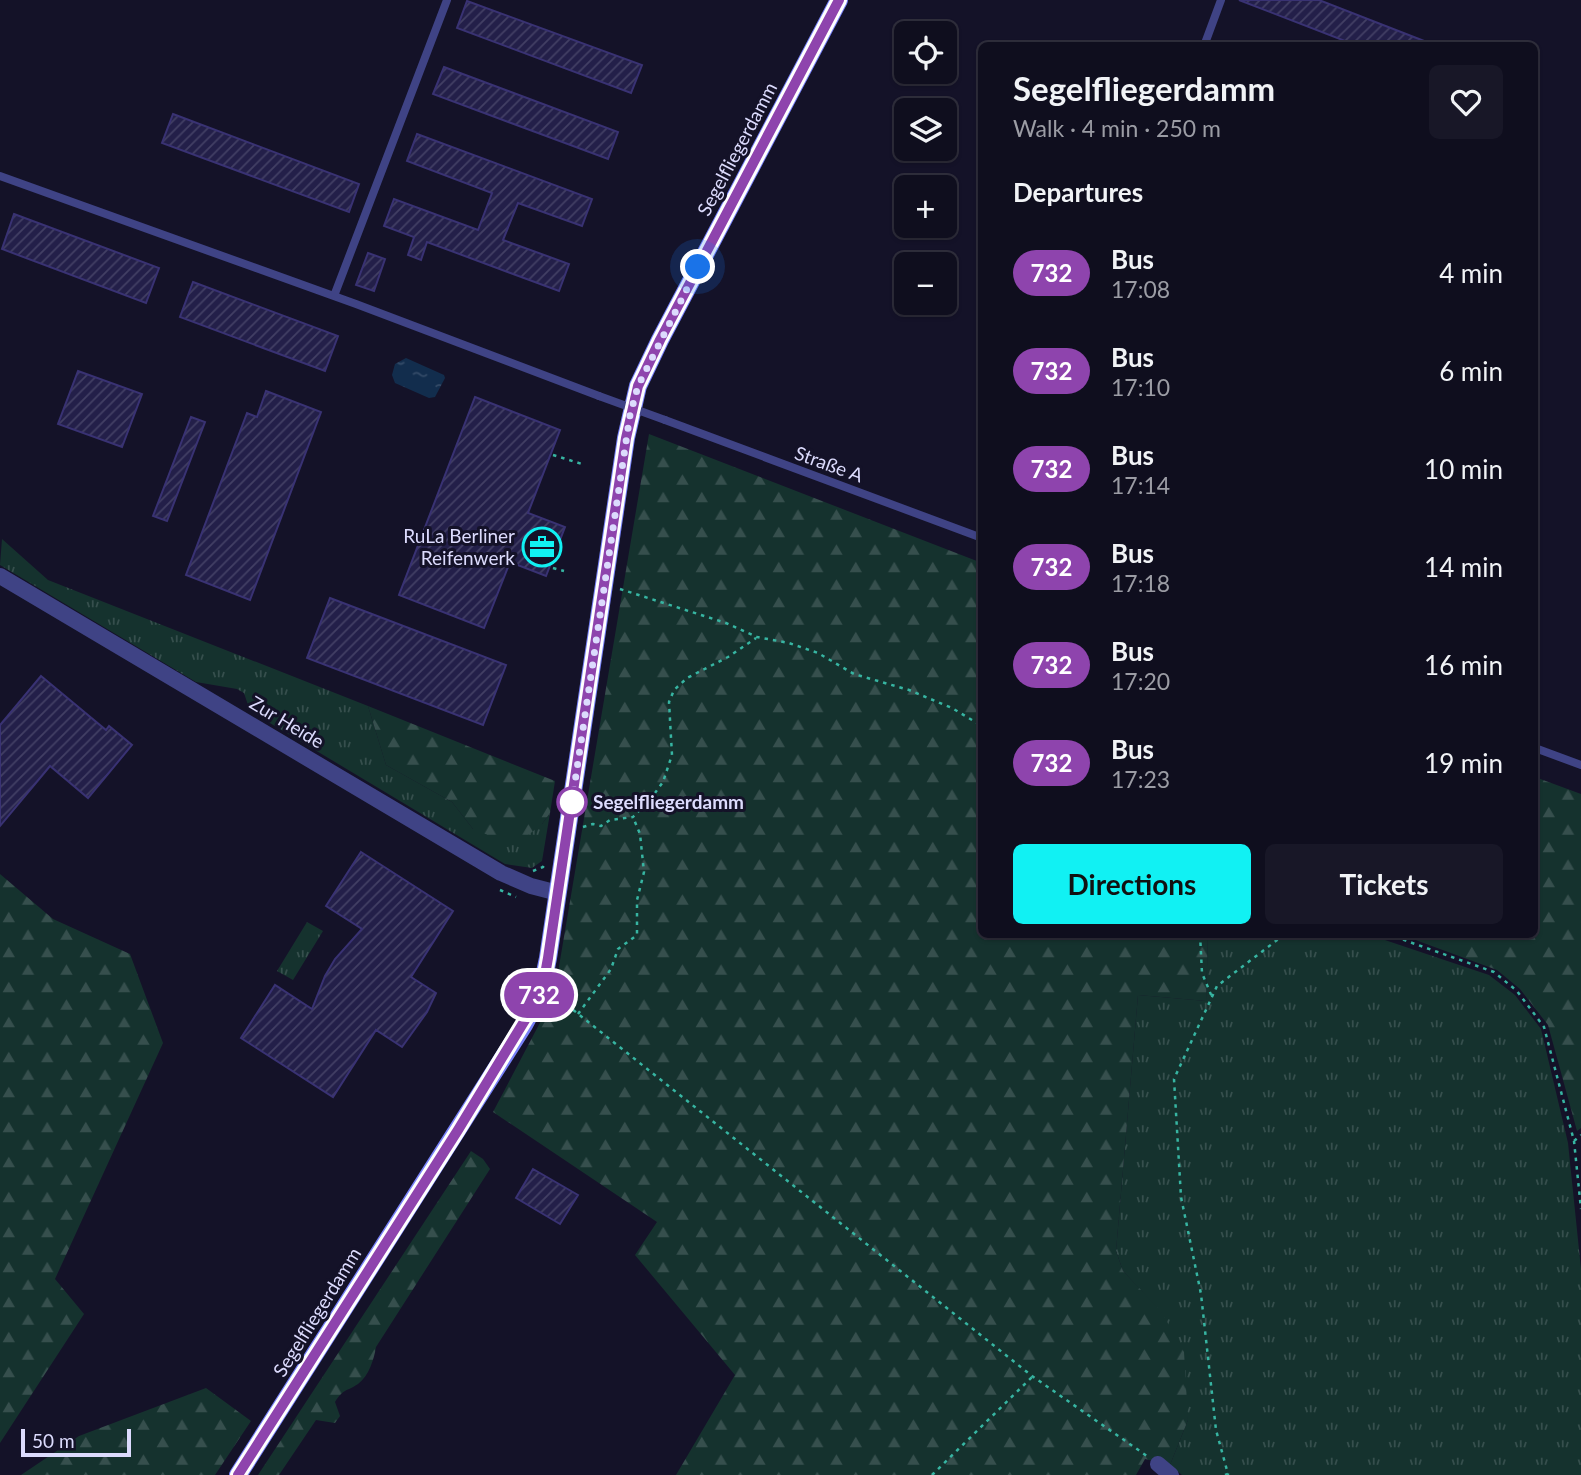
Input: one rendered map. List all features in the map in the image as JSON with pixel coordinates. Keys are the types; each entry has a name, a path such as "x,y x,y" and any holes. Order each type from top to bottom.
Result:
{"street":[{"name":"Segelfliegerdamm","path":"238,1475 524,1025 536,1002 544,980 626,438 638,386 839,0"},
{"name":"Zur Heide","path":"0,576 516,889 558,893"},
{"path":"1158,1464 1171,1475"}],"lane":[{"path":"334,296 447,0"},
{"path":"1205,42 1221,0"},
{"name":"Straße A","path":"0,176 177,242 334,296 978,537"},
{"path":"1538,749 1581,765"}],"path":[{"path":"553,455 582,464"},
{"path":"554,568 564,571"},
{"path":"604,584 726,623 757,637 789,643 818,653 854,674 909,690 952,708 978,724"},
{"path":"567,833 593,824 601,826 610,820 633,817 652,797 666,773 671,755 669,702 674,690 687,678 757,637"},
{"path":"578,1014 611,969 618,949 636,935 637,900 645,873 640,834 633,817"},
{"path":"516,889 522,870 534,871 543,867 547,860"},
{"path":"496,888 516,889"},
{"path":"516,889 523,899"},
{"path":"1200,938 1202,973 1212,998"},
{"path":"1225,1475 1228,1474 1216,1430 1201,1294 1181,1197 1174,1079 1217,986 1280,938"},
{"path":"1398,938 1494,972 1517,991 1544,1027 1574,1141 1581,1209"},
{"path":"556,983 557,995 578,1014 1032,1377 1158,1464"},
{"path":"1574,1141 1581,1135"},
{"path":"932,1475 1032,1377"}],"green space":[{"path":"649,434 978,561 978,938 1208,938 1206,1001 1138,995 1116,1251 1123,1271 1161,1311 1184,1352 1188,1420 1170,1465 1145,1459 1136,1475 676,1475 735,1375 635,1255 657,1222 493,1112 554,996"},
{"path":"2,539 48,580 368,706 386,765 452,802 473,829 542,824 550,813 542,861 532,868 505,864 250,711 244,693 237,689 196,682 0,565"},
{"path":"368,706 555,781 550,813 542,824 527,836 503,841 473,829 452,802 386,765"},
{"path":"1538,778 1581,794 1581,1128 1577,1131 1548,1025 1520,989 1497,970 1410,938 1538,938"},
{"path":"0,874 53,919 130,954 163,1043 55,1279 84,1314 0,1443"},
{"path":"307,922 323,931 293,980 277,971"},
{"path":"1208,938 1379,938 1489,975 1515,995 1541,1029 1568,1143 1581,1269 1581,1475 1182,1475 1170,1465 1188,1420 1161,1312 1123,1271 1116,1251 1138,995 1206,1001"},
{"path":"471,1151 483,1159 490,1169 376,1347 365,1377 343,1392 335,1402 340,1416 335,1423 316,1420 279,1475 258,1475"},
{"path":"206,1388 251,1421 215,1475 21,1475 79,1436"}],"water":[{"path":"406,358 444,375 435,397 429,398 395,383 392,375 395,364"}],"building":[{"path":"1239,0 1319,0 1427,42 1348,42"},
{"path":"467,1 642,65 631,93 457,28"},
{"path":"444,67 618,132 608,159 433,94"},
{"path":"173,114 359,184 349,212 162,143"},
{"path":"417,134 592,199 582,226 518,203 503,240 569,264 559,291 427,242 421,260 408,255 414,237 384,226 394,199 478,230 492,193 407,161"},
{"path":"14,214 159,268 146,303 2,249"},
{"path":"368,253 385,259 374,291 356,285"},
{"path":"193,282 338,336 325,371 180,317"},
{"path":"78,371 142,394 122,447 58,424"},
{"path":"266,391 321,412 250,600 186,575 247,413 257,417"},
{"path":"475,397 560,430 528,513 565,527 546,576 510,562 484,628 399,595"},
{"path":"191,417 205,422 167,521 153,516"},
{"path":"330,598 506,665 483,725 307,658"},
{"path":"41,676 106,730 109,726 132,745 88,798 50,766 0,826 0,725"},
{"path":"361,852 453,911 411,977 436,993 427,1012 402,1047 376,1030 333,1097 241,1038 275,985 312,1009 335,959 362,929 326,906"},
{"path":"533,1169 578,1195 560,1224 516,1198"}],"bus line":[{"name":"732","path":"238,1475 458,1130 536,1002 548,958 634,399 660,340 839,0"}],"place":[{"name":"RuLa Berliner Reifenwerk","path":"542,547"},
{"name":"Segelfliegerdamm","path":"572,802"}],"route":[{"path":"572,802 630,415 638,386 698,267"}]}
